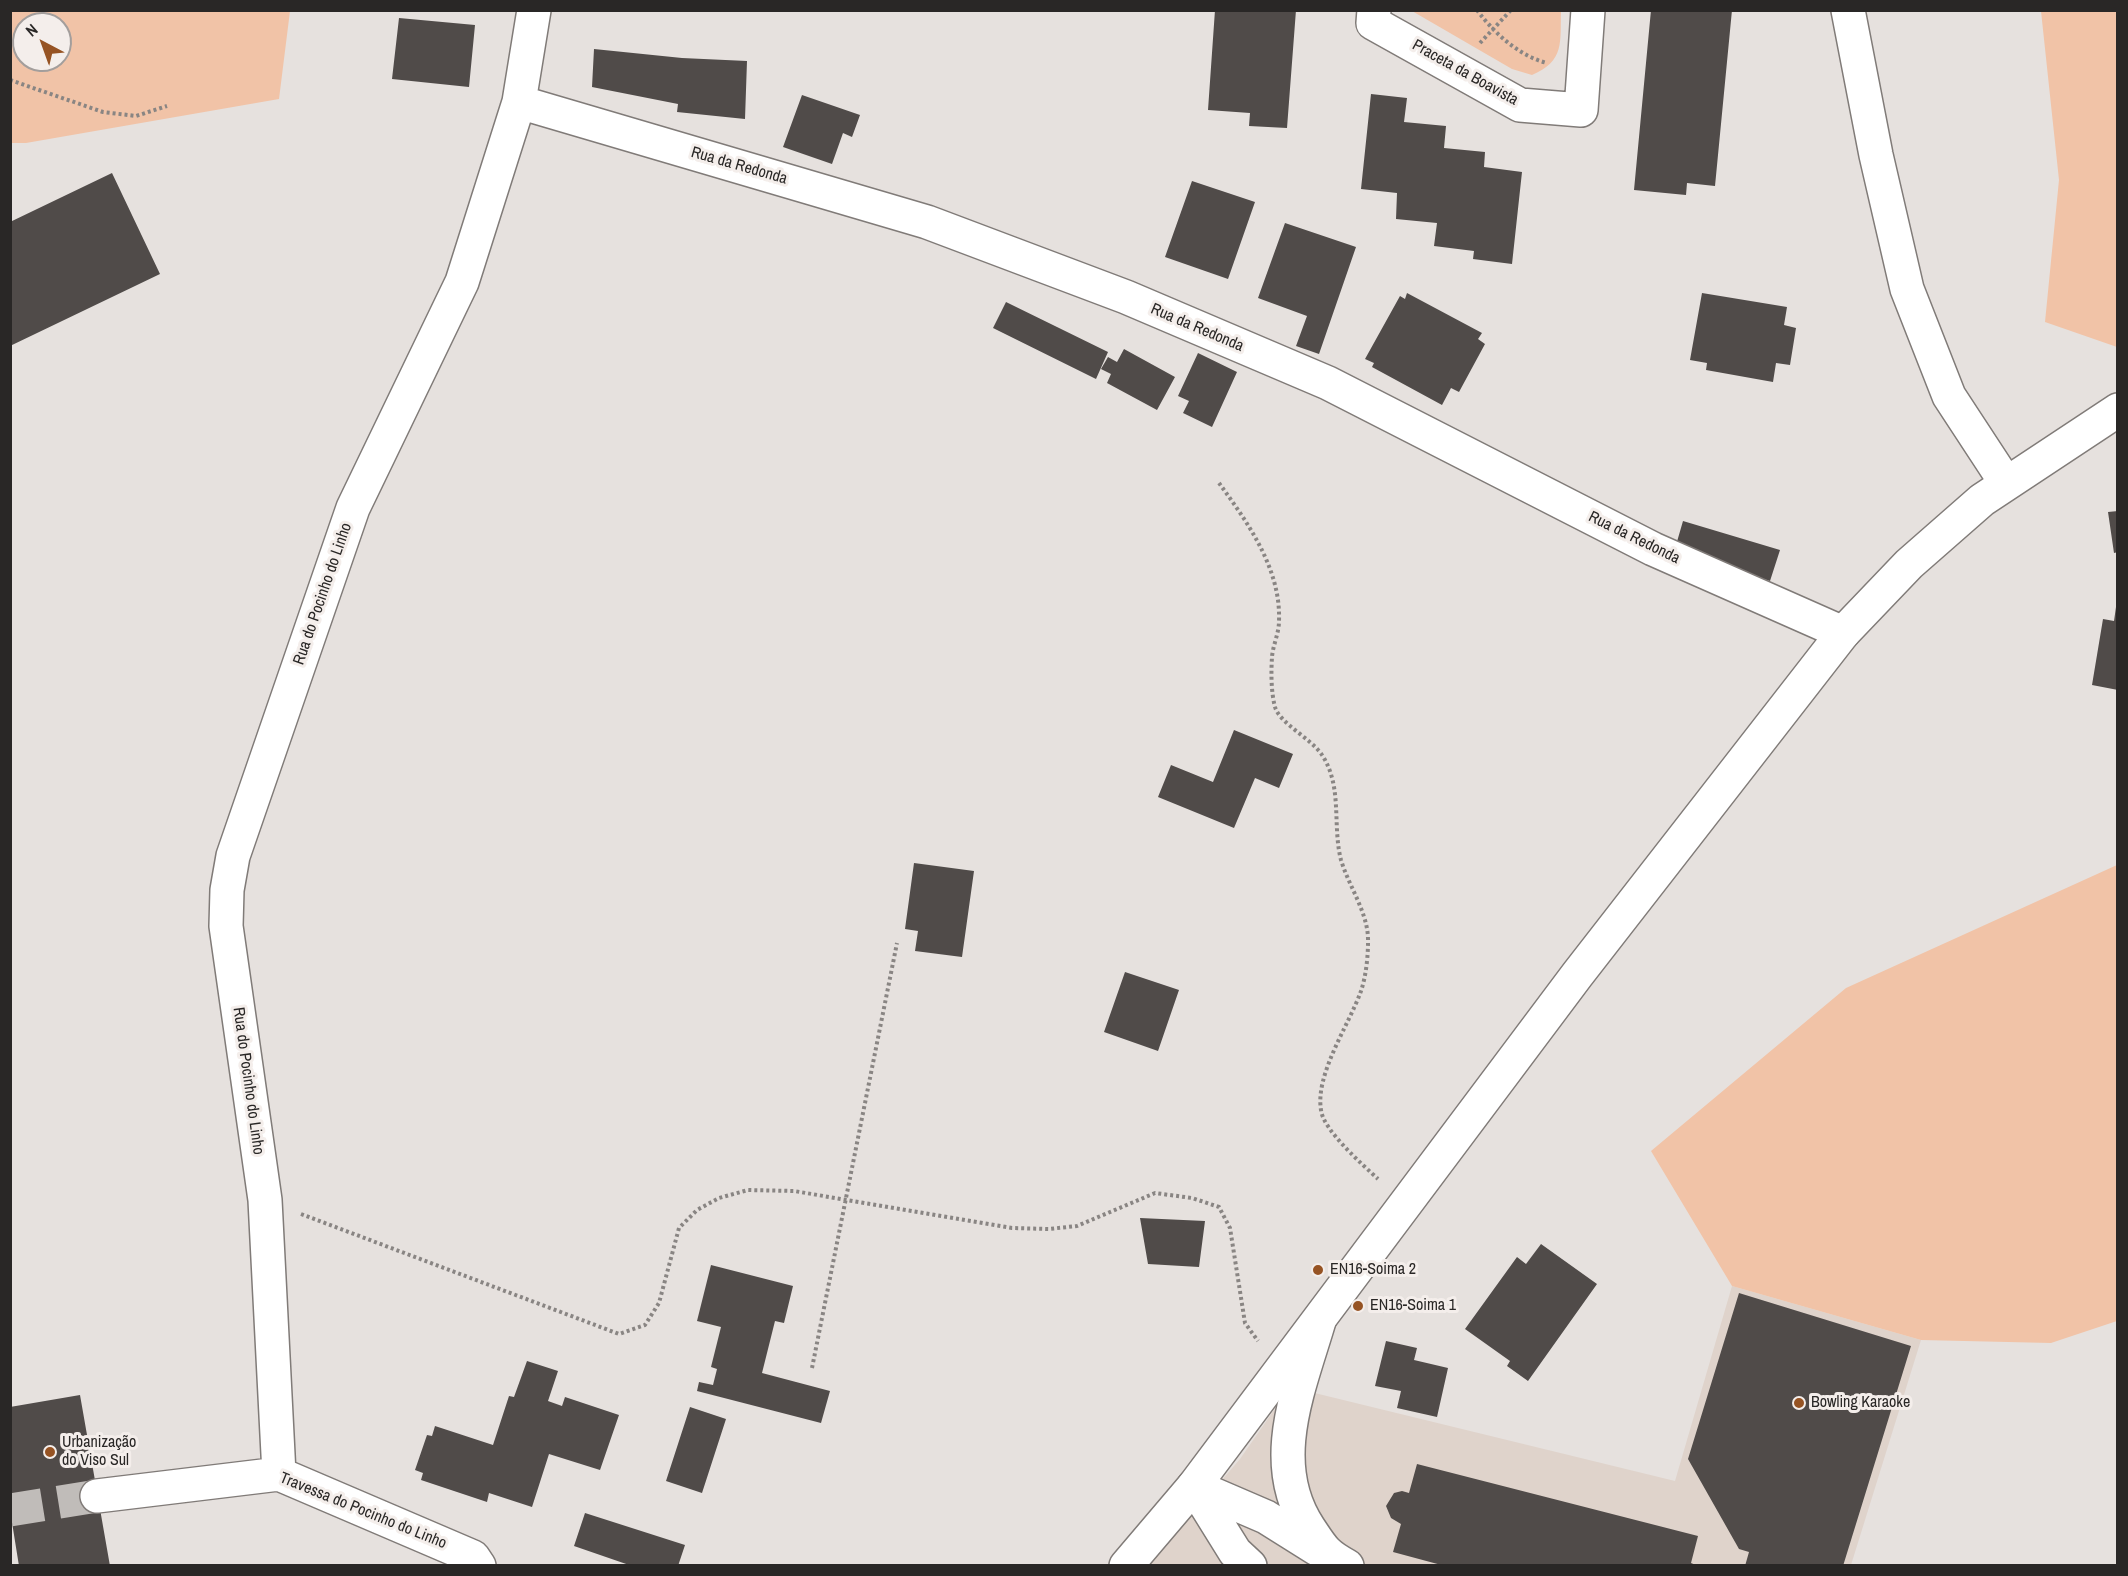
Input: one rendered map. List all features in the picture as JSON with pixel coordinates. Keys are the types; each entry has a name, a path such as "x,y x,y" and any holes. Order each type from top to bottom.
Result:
{"street":[{"name":"Rua do Pocinho do Linho","path":"279,1474 265,1200 226,926 227,890 233,856 353,508 462,282 519,102 534,10"},
{"name":"Praceta da Boavista","path":"1374,10 1373,23 1520,105 1581,110 1588,10"},
{"path":"1848,10 1876,155 1907,289 1949,396 2006,483"},
{"name":"Rua da Redonda","path":"519,102 927,222 1126,297 1328,383 1653,549 1843,633"},
{"path":"1126,1566 1194,1486 1577,975 1843,633 1909,564 1982,500 2118,410"},
{"path":"1321,1315 1295,1402 1287,1447 1295,1507 1337,1560"},
{"name":"Travessa do Pocinho do Linho","path":"97,1496 279,1474 473,1557 479,1566"},
{"path":"1194,1486 1266,1517 1337,1560"},
{"path":"1194,1486 1235,1552 1250,1566"}],"path":[{"path":"1477,10 1508,43 1540,61 1551,64"},
{"path":"1476,48 1511,10"},
{"path":"10,80 103,112 136,116 167,106"},
{"path":"1219,483 1253,530 1276,591 1279,622 1272,656 1276,710 1286,722 1305,735 1322,754 1332,774 1337,797 1341,859 1364,920 1368,939 1362,989 1327,1070 1320,1097 1321,1113 1337,1137 1404,1205"},
{"path":"812,1368 897,943"},
{"path":"265,1200 619,1334 645,1325 659,1303 679,1228 697,1210 719,1198 747,1190 794,1191 1012,1228 1040,1229 1077,1226 1155,1193 1192,1198 1219,1207 1230,1228 1245,1323 1280,1371"}],"shaded area":[{"path":"11,10 290,11 279,99 26,143 11,143"},
{"path":"1412,11 1561,11 1560,41 1555,57 1543,70 1532,75 1512,69"},
{"path":"2041,11 2117,11 2117,347 2045,322 2059,180"},
{"path":"2117,865 2117,1321 2051,1343 1921,1340 1732,1286 1651,1151 1846,988"},
{"path":"1732,1286 1921,1340 1851,1565 1148,1566 1240,1459 1290,1387 1675,1481"}],"building":[{"path":"1215,10 1296,10 1287,128 1249,126 1250,113 1208,110"},
{"path":"1651,10 1732,10 1715,186 1687,183 1686,195 1634,190"},
{"path":"399,18 475,25 469,87 392,79"},
{"path":"594,49 682,58 747,61 745,119 677,112 678,104 592,87"},
{"path":"1371,94 1407,98 1404,122 1446,126 1444,148 1485,152 1484,167 1522,172 1512,264 1473,259 1474,251 1434,246 1437,223 1396,219 1397,193 1361,189"},
{"path":"802,95 860,115 852,137 843,133 832,164 783,147"},
{"path":"112,173 160,274 10,346 10,222"},
{"path":"1192,181 1255,202 1228,279 1165,257"},
{"path":"1285,223 1356,247 1319,354 1296,346 1307,316 1258,298"},
{"path":"1407,293 1482,333 1478,339 1485,344 1459,392 1451,388 1442,405 1372,367 1374,363 1365,359 1400,296 1405,299"},
{"path":"1702,293 1787,307 1784,325 1796,328 1790,365 1776,363 1773,382 1706,370 1707,363 1690,360"},
{"path":"1006,302 1108,352 1096,379 993,328"},
{"path":"1124,349 1175,377 1157,410 1107,383 1111,374 1101,369 1108,357 1117,362"},
{"path":"1198,353 1237,372 1212,427 1183,413 1189,401 1178,396"},
{"path":"2118,511 2118,552 2114,553 2108,512"},
{"path":"1683,521 1780,550 1770,581 1674,552"},
{"path":"2116,607 2118,607 2118,690 2092,685 2103,619 2114,621"},
{"path":"1234,730 1293,754 1279,788 1255,778 1234,828 1158,797 1171,765 1213,782"},
{"path":"914,863 974,871 962,957 915,951 918,931 905,929"},
{"path":"1125,972 1179,990 1158,1051 1104,1032"},
{"path":"1140,1218 1205,1221 1199,1267 1148,1264"},
{"path":"1541,1244 1597,1284 1528,1381 1507,1366 1510,1361 1465,1329 1517,1257 1526,1264"},
{"path":"711,1265 793,1286 784,1323 775,1321 762,1373 830,1391 821,1423 697,1391 699,1382 713,1385 717,1369 711,1367 721,1327 697,1321"},
{"name":"Bowling Karaoke","path":"1739,1293 1911,1346 1843,1566 1745,1566 1749,1552 1739,1549 1688,1459"},
{"path":"1386,1341 1417,1348 1414,1360 1448,1368 1437,1417 1397,1408 1401,1391 1375,1386"},
{"path":"527,1361 558,1371 548,1401 562,1406 565,1397 619,1415 600,1470 549,1454 532,1507 489,1493 487,1502 421,1480 423,1473 415,1470 427,1435 432,1436 435,1426 493,1445 509,1396 514,1397"},
{"name":"Urbanização do Viso Sul","path":"80,1395 110,1566 19,1566 10,1510 10,1407"},
{"path":"690,1407 726,1419 702,1493 666,1481"},
{"path":"1417,1464 1698,1536 1691,1563 1698,1566 1445,1566 1393,1552 1401,1524 1391,1518 1386,1506 1394,1493 1402,1491 1409,1493"},
{"path":"585,1513 685,1545 678,1566 632,1566 574,1546"}],"tunnel":[{"path":"10,1510 97,1496"}],"place":[{"name":"EN16-Soima 2","path":"1318,1270"},
{"name":"EN16-Soima 1","path":"1358,1306"},
{"name":"Bowling Karaoke","path":"1799,1403"},
{"name":"Urbanização do Viso Sul","path":"50,1452"}]}
